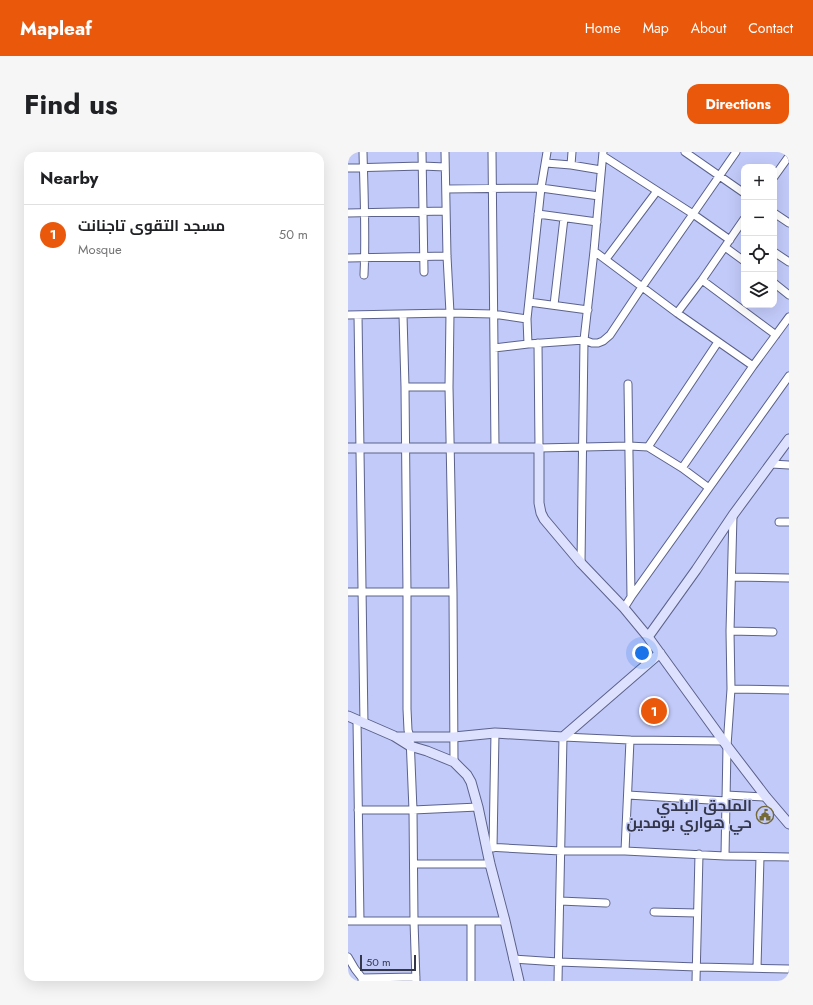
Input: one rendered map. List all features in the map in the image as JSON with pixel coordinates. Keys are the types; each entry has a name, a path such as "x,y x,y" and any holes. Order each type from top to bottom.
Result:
{"street":[{"path":"363,152 365,212 364,276"},
{"path":"422,152 424,272"},
{"path":"445,152 447,256 450,313 449,387 454,592 454,762"},
{"path":"492,152 495,447"},
{"path":"528,344 527,319 541,188 547,152"},
{"path":"570,165 572,152"},
{"path":"494,348 584,340 592,343 603,341 610,335 736,152"},
{"path":"689,153 741,191"},
{"path":"581,563 584,340 603,154 730,240"},
{"path":"777,173 789,156"},
{"path":"546,162 601,170"},
{"path":"348,168 422,166 445,167"},
{"path":"446,189 541,188 599,196"},
{"path":"606,259 657,191"},
{"path":"348,212 446,211"},
{"path":"538,214 596,222"},
{"path":"777,215 789,223"},
{"path":"554,305 564,218"},
{"path":"677,313 730,240 741,230"},
{"path":"725,247 741,259"},
{"path":"594,251 677,313 753,366"},
{"path":"777,254 789,262"},
{"path":"348,258 447,256"},
{"path":"702,280 776,335"},
{"path":"777,285 789,295"},
{"path":"529,302 588,310"},
{"path":"348,315 450,313 493,314 527,319"},
{"path":"358,315 362,592 361,722 358,810 360,921"},
{"path":"348,957 362,979 416,979 413,810 407,709 405,387 403,315"},
{"path":"682,468 789,317"},
{"path":"648,447 718,342"},
{"path":"538,343 539,503 541,513 547,523 581,563 624,608 648,637 725,744 789,824"},
{"path":"624,608 789,376"},
{"path":"628,384 631,597"},
{"path":"405,387 449,387"},
{"path":"648,637 733,515 789,439"},
{"path":"348,448 648,447 682,468 709,488"},
{"path":"771,464 789,465"},
{"path":"725,856 725,744 731,690 730,631 733,515"},
{"path":"779,522 789,522"},
{"path":"732,577 789,578"},
{"path":"348,592 454,592"},
{"path":"730,631 773,632"},
{"path":"558,981 563,738 660,654"},
{"path":"731,690 789,690"},
{"path":"348,716 454,762 467,775 471,782 490,848"},
{"path":"410,742 495,733 563,738 725,744"},
{"path":"495,733 490,864 519,981"},
{"path":"626,852 630,740"},
{"path":"628,795 726,798 766,797"},
{"path":"358,810 413,810 478,807"},
{"path":"490,848 561,852 626,852 789,857"},
{"path":"696,981 699,854"},
{"path":"757,968 760,857"},
{"path":"414,864 490,864"},
{"path":"560,901 606,903"},
{"path":"654,912 697,913"},
{"path":"471,921 471,981"},
{"path":"348,922 505,921"},
{"path":"513,959 697,967 789,968"}],"place":[{"name":"مسجد التقوى تاجنانت","path":"654,711"},
{"name":"الملحق البلدي حي هواري بومدين","path":"765,815"}]}
